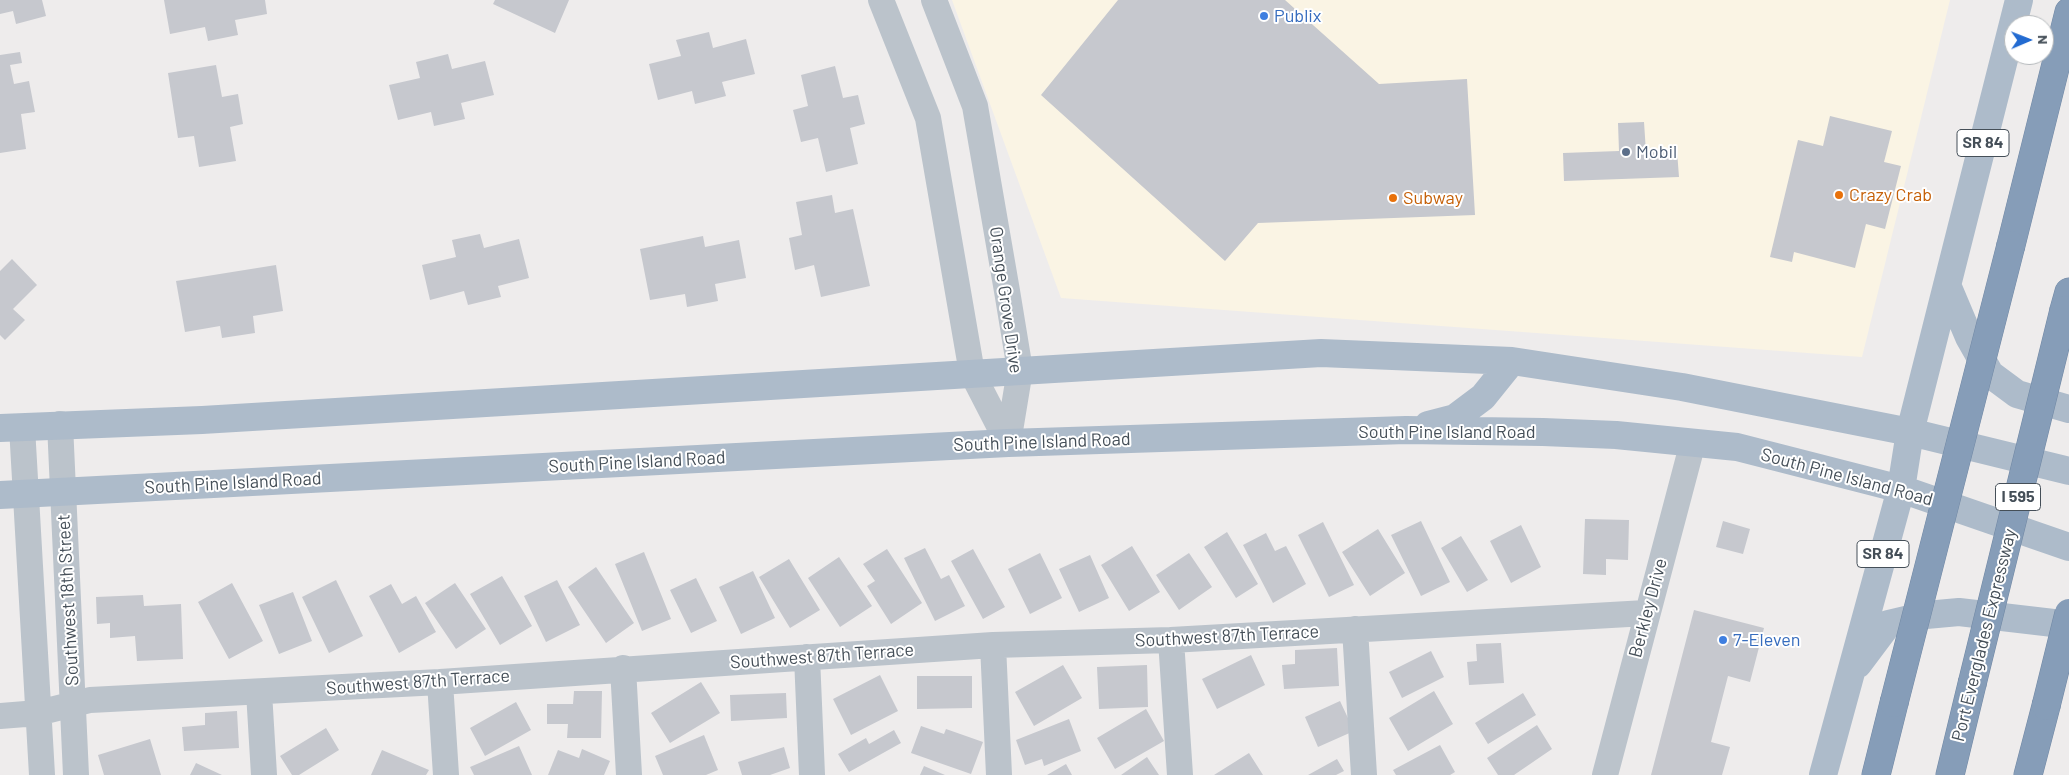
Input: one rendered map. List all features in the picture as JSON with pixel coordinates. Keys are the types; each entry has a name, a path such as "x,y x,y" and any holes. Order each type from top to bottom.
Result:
{"highway":[{"path":"1876,775 2069,12"},
{"name":"Port Everglades Expressway","path":"1950,775 2067,301"},
{"path":"2028,775 2069,613"}],"main road":[{"name":"SR 84","path":"1823,775 1901,488 1910,432 2019,0"},
{"path":"1947,285 1969,337 1990,374 2017,394 2069,409"},
{"path":"11,427 202,420 1321,353 1512,361 1682,387 1910,432 2069,470"},
{"path":"1406,430 1455,418 1483,397 1512,361"},
{"name":"South Pine Island Road","path":"13,494 1008,443 1406,430 1607,435 1737,447 1901,488 2069,547"},
{"path":"1849,674 1888,624 1926,615 1959,612 2062,624 2069,627"}],"street":[{"path":"881,0 928,118 972,373 1008,443"},
{"name":"Orange Grove Drive","path":"934,0 975,106 1020,370 1008,443"},
{"name":"Southwest 18th Street","path":"60,424 76,775"},
{"name":"Southwest 18th Street","path":"11,427 13,494 38,713 42,775"},
{"name":"Berkley Drive","path":"1605,775 1646,613 1693,442"},
{"name":"Southwest 87th Terrace","path":"0,716 38,713 90,700 440,682 993,644 1171,640 1646,613"},
{"path":"1356,629 1364,775"},
{"path":"1171,640 1180,775"},
{"path":"993,644 999,775"},
{"path":"807,657 812,775"},
{"path":"623,668 628,775"},
{"path":"440,682 446,775"},
{"path":"259,692 264,775"}],"shaded area":[{"path":"952,0 1950,0 1862,357 1061,298"}],"building":[{"path":"0,0 42,0 46,16 16,24 13,11 0,14"},
{"path":"164,0 265,0 267,14 235,20 238,35 208,41 205,27 170,34"},
{"path":"495,0 569,0 555,33 493,4"},
{"path":"1118,0 1285,0 1379,84 1467,79 1475,215 1258,223 1225,261 1041,95"},
{"path":"709,32 713,48 746,39 755,74 722,82 726,96 695,104 692,91 658,100 649,64 681,56 676,40"},
{"path":"20,52 22,63 10,65 14,84 29,81 35,112 21,114 26,149 0,153 0,55"},
{"path":"448,54 452,69 485,61 494,95 461,103 465,119 434,126 431,112 398,120 389,85 420,78 416,62"},
{"path":"216,65 222,97 238,94 243,124 230,127 236,161 199,167 194,136 178,138 168,73"},
{"path":"835,66 843,98 858,95 865,124 850,128 858,164 826,172 818,138 801,142 793,110 808,106 801,75"},
{"name":"Crazy Crab","path":"1830,116 1892,131 1884,162 1901,166 1885,229 1866,224 1855,268 1794,252 1792,262 1770,257 1798,140 1823,146"},
{"name":"Mobil","path":"1644,122 1646,152 1677,151 1679,177 1564,181 1563,153 1619,151 1618,123"},
{"path":"832,195 835,213 853,209 870,286 821,297 814,265 795,270 789,238 802,235 796,202"},
{"path":"480,234 484,248 519,239 529,278 498,286 501,297 468,305 464,291 430,300 422,265 456,257 452,240"},
{"path":"703,236 705,247 739,240 746,278 715,284 718,301 687,307 685,294 650,300 640,249"},
{"path":"12,259 37,285 13,309 25,320 5,340 0,335 0,271"},
{"path":"276,265 283,311 253,316 255,333 222,338 220,326 185,332 176,281"},
{"path":"1585,519 1629,520 1628,560 1606,559 1606,575 1583,574"},
{"path":"1421,521 1450,582 1421,596 1391,535"},
{"path":"1723,521 1750,529 1743,554 1716,547"},
{"path":"1323,522 1354,585 1329,597 1298,535"},
{"path":"1521,525 1541,567 1511,583 1490,541"},
{"path":"1378,529 1405,573 1370,596 1342,552"},
{"path":"1227,532 1258,584 1236,598 1204,547"},
{"path":"1266,533 1275,551 1286,546 1306,584 1273,603 1243,545"},
{"path":"1461,536 1488,580 1467,592 1441,548"},
{"path":"1132,546 1160,592 1129,611 1101,565"},
{"path":"925,548 941,579 949,575 965,606 935,621 904,558"},
{"path":"887,549 922,603 891,624 867,586 875,581 863,564"},
{"path":"973,549 1005,607 983,619 951,561"},
{"path":"644,552 671,619 642,631 615,564"},
{"path":"1040,553 1062,598 1030,614 1008,569"},
{"path":"1189,553 1212,587 1179,610 1156,575"},
{"path":"1090,555 1109,598 1079,612 1059,569"},
{"path":"839,557 872,606 840,627 808,578"},
{"path":"789,559 820,610 790,628 759,577"},
{"path":"596,567 634,623 606,643 568,587"},
{"path":"753,571 775,618 741,634 719,587"},
{"path":"502,576 532,626 500,645 470,594"},
{"path":"696,578 717,621 691,633 670,590"},
{"path":"336,580 363,636 329,653 302,597"},
{"path":"557,580 580,625 546,642 524,596"},
{"path":"232,583 263,641 229,659 198,602"},
{"path":"455,583 486,629 456,649 425,603"},
{"path":"391,584 402,604 416,596 436,632 399,653 369,596"},
{"path":"293,592 312,641 279,654 259,605"},
{"path":"143,595 144,606 181,604 183,659 137,661 135,636 110,638 110,623 97,624 96,597"},
{"path":"1694,610 1764,628 1750,682 1728,676 1711,742 1730,747 1722,775 1651,775"},
{"path":"1501,643 1504,683 1469,685 1467,662 1477,661 1476,644"},
{"path":"1337,648 1339,686 1284,689 1282,665 1295,664 1295,650"},
{"path":"1431,651 1444,677 1402,698 1389,672"},
{"path":"1251,655 1265,685 1217,709 1202,679"},
{"path":"1063,665 1082,698 1034,726 1015,692"},
{"path":"1147,665 1148,707 1099,709 1097,667"},
{"path":"880,675 898,711 851,735 833,699"},
{"path":"917,676 972,676 972,708 917,709"},
{"path":"701,682 720,713 670,743 651,713"},
{"path":"574,691 602,691 601,738 567,738 568,724 547,724 547,704 573,704"},
{"path":"1434,691 1453,724 1408,751 1389,718"},
{"path":"786,693 787,718 731,721 730,695"},
{"path":"1523,693 1536,715 1488,744 1475,723"},
{"path":"1340,701 1354,731 1318,747 1305,717"},
{"path":"516,702 531,730 485,756 470,728"},
{"path":"1146,709 1164,741 1115,769 1097,738"},
{"path":"237,711 239,748 184,751 182,727 205,725 205,713"},
{"path":"1069,719 1081,751 1044,766 1042,759 1025,765 1016,740"},
{"path":"1537,725 1552,749 1514,775 1498,775 1487,758"},
{"path":"921,726 944,734 946,729 983,742 971,774 911,753"},
{"path":"326,728 339,750 299,775 292,775 280,756"},
{"path":"894,730 901,743 849,772 838,754 866,738 869,744"},
{"path":"704,735 718,770 706,775 663,775 655,756"},
{"path":"150,739 161,775 104,775 98,755"},
{"path":"1440,745 1455,772 1450,775 1396,775 1393,770"},
{"path":"519,746 532,775 474,775 470,767"},
{"path":"784,747 790,768 770,775 742,775 738,762"},
{"path":"582,749 610,761 604,775 548,775 558,750 579,758"},
{"path":"382,750 429,770 426,775 371,775"},
{"path":"1249,753 1263,775 1214,775"},
{"path":"1147,757 1159,775 1121,775"},
{"path":"1337,759 1344,771 1336,775 1308,775"},
{"path":"196,763 222,775 190,775"},
{"path":"1066,764 1072,775 1047,775"},
{"path":"924,766 945,775 920,775"}],"place":[{"name":"Publix","path":"1264,16"},
{"name":"Mobil","path":"1626,152"},
{"name":"Crazy Crab","path":"1839,195"},
{"name":"Subway","path":"1393,198"},
{"name":"7-Eleven","path":"1723,640"}]}
